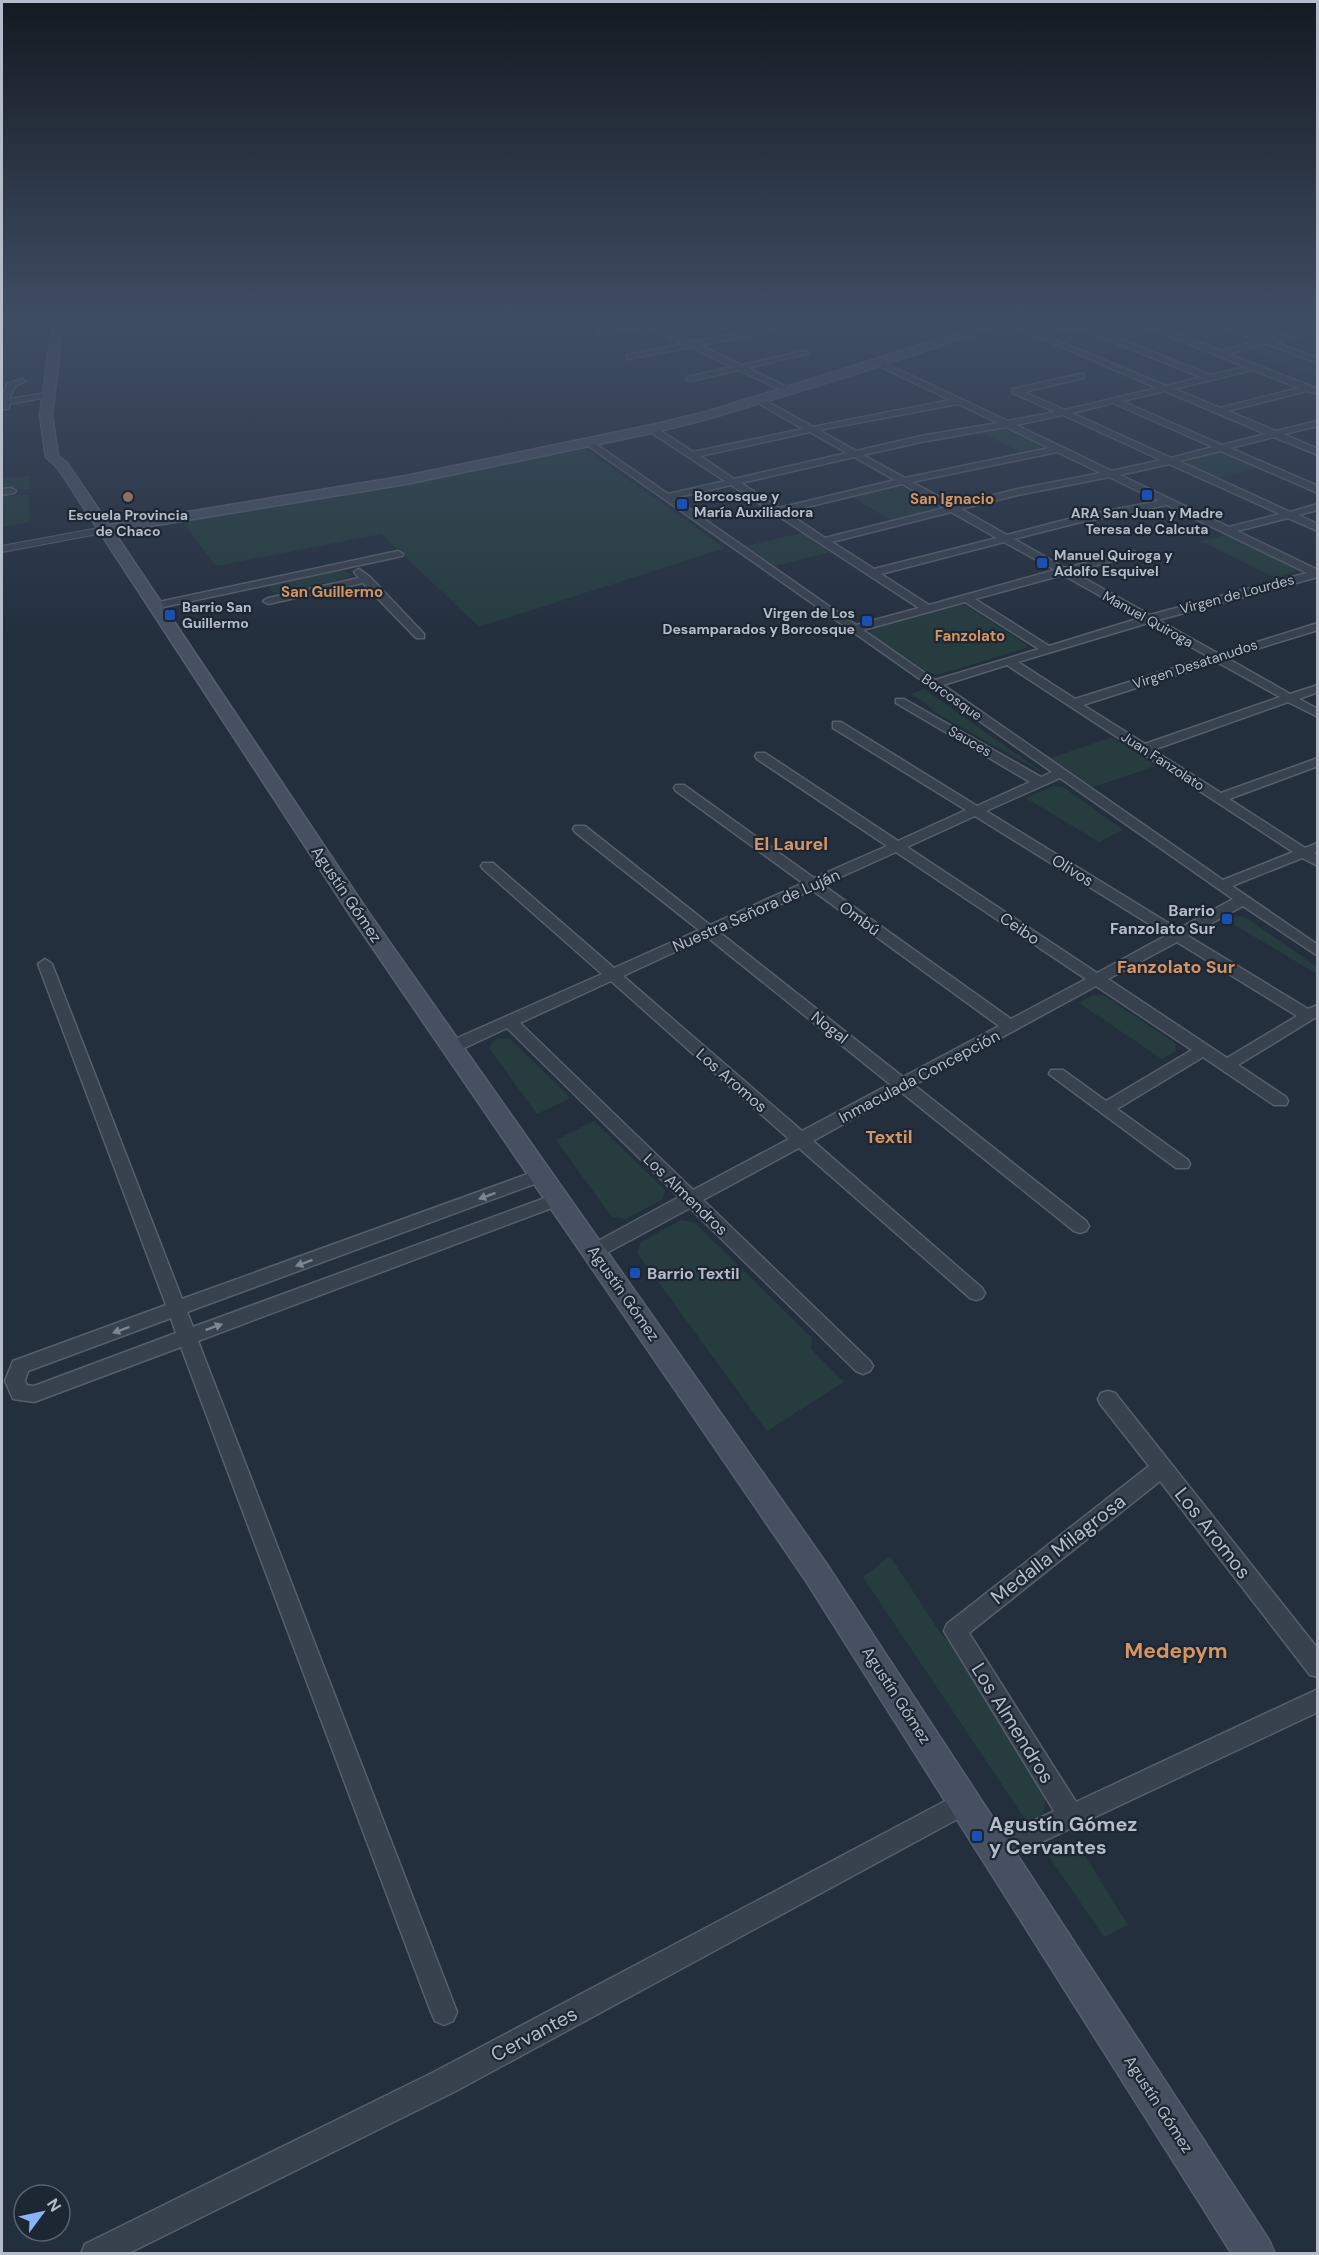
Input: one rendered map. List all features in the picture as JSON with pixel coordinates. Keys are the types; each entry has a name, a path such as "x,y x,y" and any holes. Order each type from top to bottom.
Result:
{"main road":[{"name":"Agustín Gómez","path":"49,427 52,457 63,466 360,915 809,1562 1255,2253"},
{"path":"104,531 406,480 659,427"}],"street":[{"name":"Manuel Quiroga","path":"808,427 1317,714"},
{"path":"692,455 820,427"},
{"path":"666,497 921,439 988,427"},
{"path":"1013,427 1317,573"},
{"path":"1096,427 1317,528"},
{"path":"1175,427 1317,490"},
{"path":"1257,427 1317,452"},
{"path":"824,541 1018,492 1169,461 1302,427"},
{"path":"652,429 928,609"},
{"name":"Borcosque","path":"587,442 1317,952"},
{"path":"777,511 976,464 1057,449"},
{"path":"873,573 1076,520 1167,502"},
{"path":"1227,531 1317,507"},
{"path":"2,549 104,531"},
{"path":"854,629 1130,553"},
{"path":"154,606 398,554"},
{"path":"351,564 420,636"},
{"name":"Virgen de Lourdes","path":"933,684 1149,619 1317,573"},
{"path":"268,601 366,579"},
{"path":"255,584 279,614"},
{"path":"966,598 1047,649"},
{"name":"Virgen Desatanudos","path":"1073,704 1317,626"},
{"name":"Juan Fanzolato","path":"1008,661 1317,862"},
{"path":"1143,749 1317,688"},
{"name":"Sauces","path":"900,701 1040,782"},
{"name":"Olivos","path":"837,725 1178,935 1313,1013"},
{"name":"Ceibo","path":"761,756 1280,1101"},
{"path":"1220,798 1317,762"},
{"name":"Nuestra Señora de Luján","path":"453,1047 1060,773"},
{"name":"Ombú","path":"680,788 1010,1026"},
{"name":"Nogal","path":"580,829 1080,1226"},
{"path":"1222,885 1317,847"},
{"name":"Los Aromos","path":"488,866 976,1293"},
{"name":"Inmaculada Concepción","path":"595,1251 1243,900"},
{"path":"45,964 444,2012"},
{"path":"1227,1065 1313,1013"},
{"name":"Los Almendros","path":"509,1021 863,1366"},
{"path":"1105,1109 1203,1050"},
{"path":"1057,1074 1182,1164"},
{"path":"542,1175 20,1366 15,1381 20,1393 34,1394 559,1199"},
{"name":"Los Aromos","path":"1108,1399 1317,1667"},
{"name":"Medalla Milagrosa","path":"955,1631 1162,1468"},
{"name":"Los Almendros","path":"955,1631 1071,1816"},
{"path":"997,1851 1317,1700"},
{"name":"Cervantes","path":"95,2253 444,2082 966,1802"}],"green space":[{"path":"1001,429 1041,446 1020,452 981,432"},
{"path":"585,449 725,548 479,627 381,534 216,566 182,521 406,485"},
{"path":"1216,452 1257,468 1218,478 1186,463 1186,461"},
{"path":"31,476 29,489 2,491 2,478"},
{"path":"895,486 902,487 936,506 935,509 890,520 851,496"},
{"path":"29,495 29,522 2,527 2,496"},
{"path":"801,533 830,552 775,566 746,546"},
{"path":"1226,535 1295,569 1295,572 1275,578 1201,541"},
{"path":"339,570 346,571 351,577 280,594 273,593 269,588 273,584"},
{"path":"958,605 966,606 1027,645 1026,648 938,675 929,673 870,633 872,629"},
{"path":"924,689 1041,772 936,713 911,694"},
{"path":"1112,737 1156,766 1093,787 1051,758"},
{"path":"1053,786 1063,787 1123,830 1099,842 1026,798"},
{"path":"1236,916 1247,918 1317,967 1317,974 1228,921"},
{"path":"1093,995 1105,996 1175,1043 1176,1051 1162,1059 1079,1003"},
{"path":"499,1038 510,1039 571,1098 537,1114 489,1048 493,1041"},
{"path":"594,1121 665,1190 663,1199 626,1219 612,1217 556,1140"},
{"path":"681,1220 694,1222 812,1338 811,1349 844,1382 767,1431 637,1253 641,1242"},
{"path":"890,1556 939,1631 953,1647 1046,1797 1043,1814 1027,1822 863,1577"},
{"path":"1076,1841 1128,1925 1104,1937 1048,1855"}],"place":[{"name":"ARA San Juan y Madre Teresa de Calcuta","path":"1147,495"},
{"name":"Escuela Provincia de Chaco","path":"128,497"},
{"name":"Borcosque y María Auxiliadora","path":"682,504"},
{"name":"Manuel Quiroga y Adolfo Esquivel","path":"1042,563"},
{"name":"Barrio San Guillermo","path":"170,615"},
{"name":"Virgen de Los Desamparados y Borcosque","path":"867,621"},
{"name":"Barrio Fanzolato Sur","path":"1227,919"},
{"name":"Barrio Textil","path":"635,1273"},
{"name":"Agustín Gómez y Cervantes","path":"977,1836"}],"district":[{"name":"San Ignacio","path":"952,499"},
{"name":"San Guillermo","path":"332,592"},
{"name":"Fanzolato","path":"970,636"},
{"name":"El Laurel","path":"791,844"},
{"name":"Fanzolato Sur","path":"1176,967"},
{"name":"Textil","path":"889,1137"},
{"name":"Medepym","path":"1176,1651"}]}
